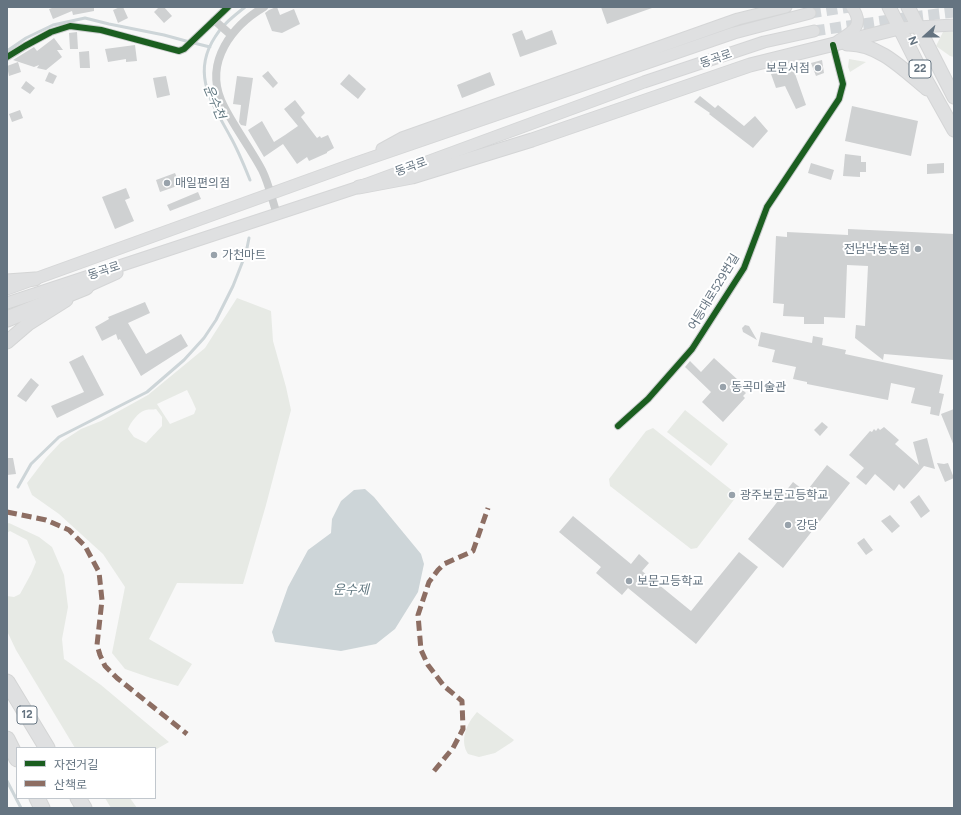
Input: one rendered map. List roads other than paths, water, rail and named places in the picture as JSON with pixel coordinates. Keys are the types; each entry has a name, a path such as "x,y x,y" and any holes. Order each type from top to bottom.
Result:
{"highway":[{"path":"7,319 86,287"},
{"path":"7,670 20,702"},
{"name":"12","path":"7,682 46,747"},
{"name":"12","path":"7,739 16,757"},
{"path":"38,799 42,808"},
{"path":"79,799 84,808"}],"main road":[{"path":"354,164 402,138 738,19 786,7"},
{"path":"833,45 854,30 857,25 857,15 852,7"},
{"name":"22","path":"889,7 921,71 954,130"},
{"name":"22","path":"908,7 954,97"},
{"name":"동곡로","path":"7,289 354,164 734,33 810,13"},
{"path":"359,187 412,176 532,140 750,65 899,28 954,25"},
{"name":"동곡로","path":"7,303 359,187 644,82 764,42 814,31"},
{"path":"833,45 850,44 866,46 877,50 913,77 935,96"},
{"path":"7,342 28,324 86,287 161,252"},
{"path":"7,281 35,279"}],"street":[{"path":"7,57 51,32 70,26 101,30 179,51 184,49 193,39 216,21 228,7"},
{"path":"264,7 229,34 218,58 216,87 221,100 263,172 277,214"},
{"path":"216,21 229,34"},
{"name":"어등대로529번길","path":"618,426 648,399 692,349 744,268 766,208 839,99 842,84 833,45"}],"water":[{"name":"운수제","path":"365,489 374,497 421,554 424,564 418,592 395,629 376,644 341,651 275,642 272,632 288,587 308,550 331,533 332,519 341,501 354,490"}],"waterway":[{"name":"운수천","path":"245,7 233,17 215,37 208,51 204,76 211,100 236,147 250,180"},
{"path":"7,51 26,38 53,25 85,18 164,35 210,47"},
{"path":"18,487 31,464 59,437 147,392 184,360 204,338 216,320 233,286 246,253 249,238"},
{"path":"7,781 16,798"},
{"path":"16,799 21,808"}],"tunnel":[{"path":"810,13 850,7"},
{"path":"814,31 954,12"}],"place":[{"name":"보문서점","path":"818,68"},
{"name":"매일편의점","path":"167,183"},
{"name":"전남낙농농협","path":"918,249"},
{"name":"가천마트","path":"214,255"},
{"name":"동곡미술관","path":"723,387"},
{"name":"광주보문고등학교","path":"732,495"},
{"name":"강당","path":"788,525"},
{"name":"보문고등학교","path":"629,581"}]}
